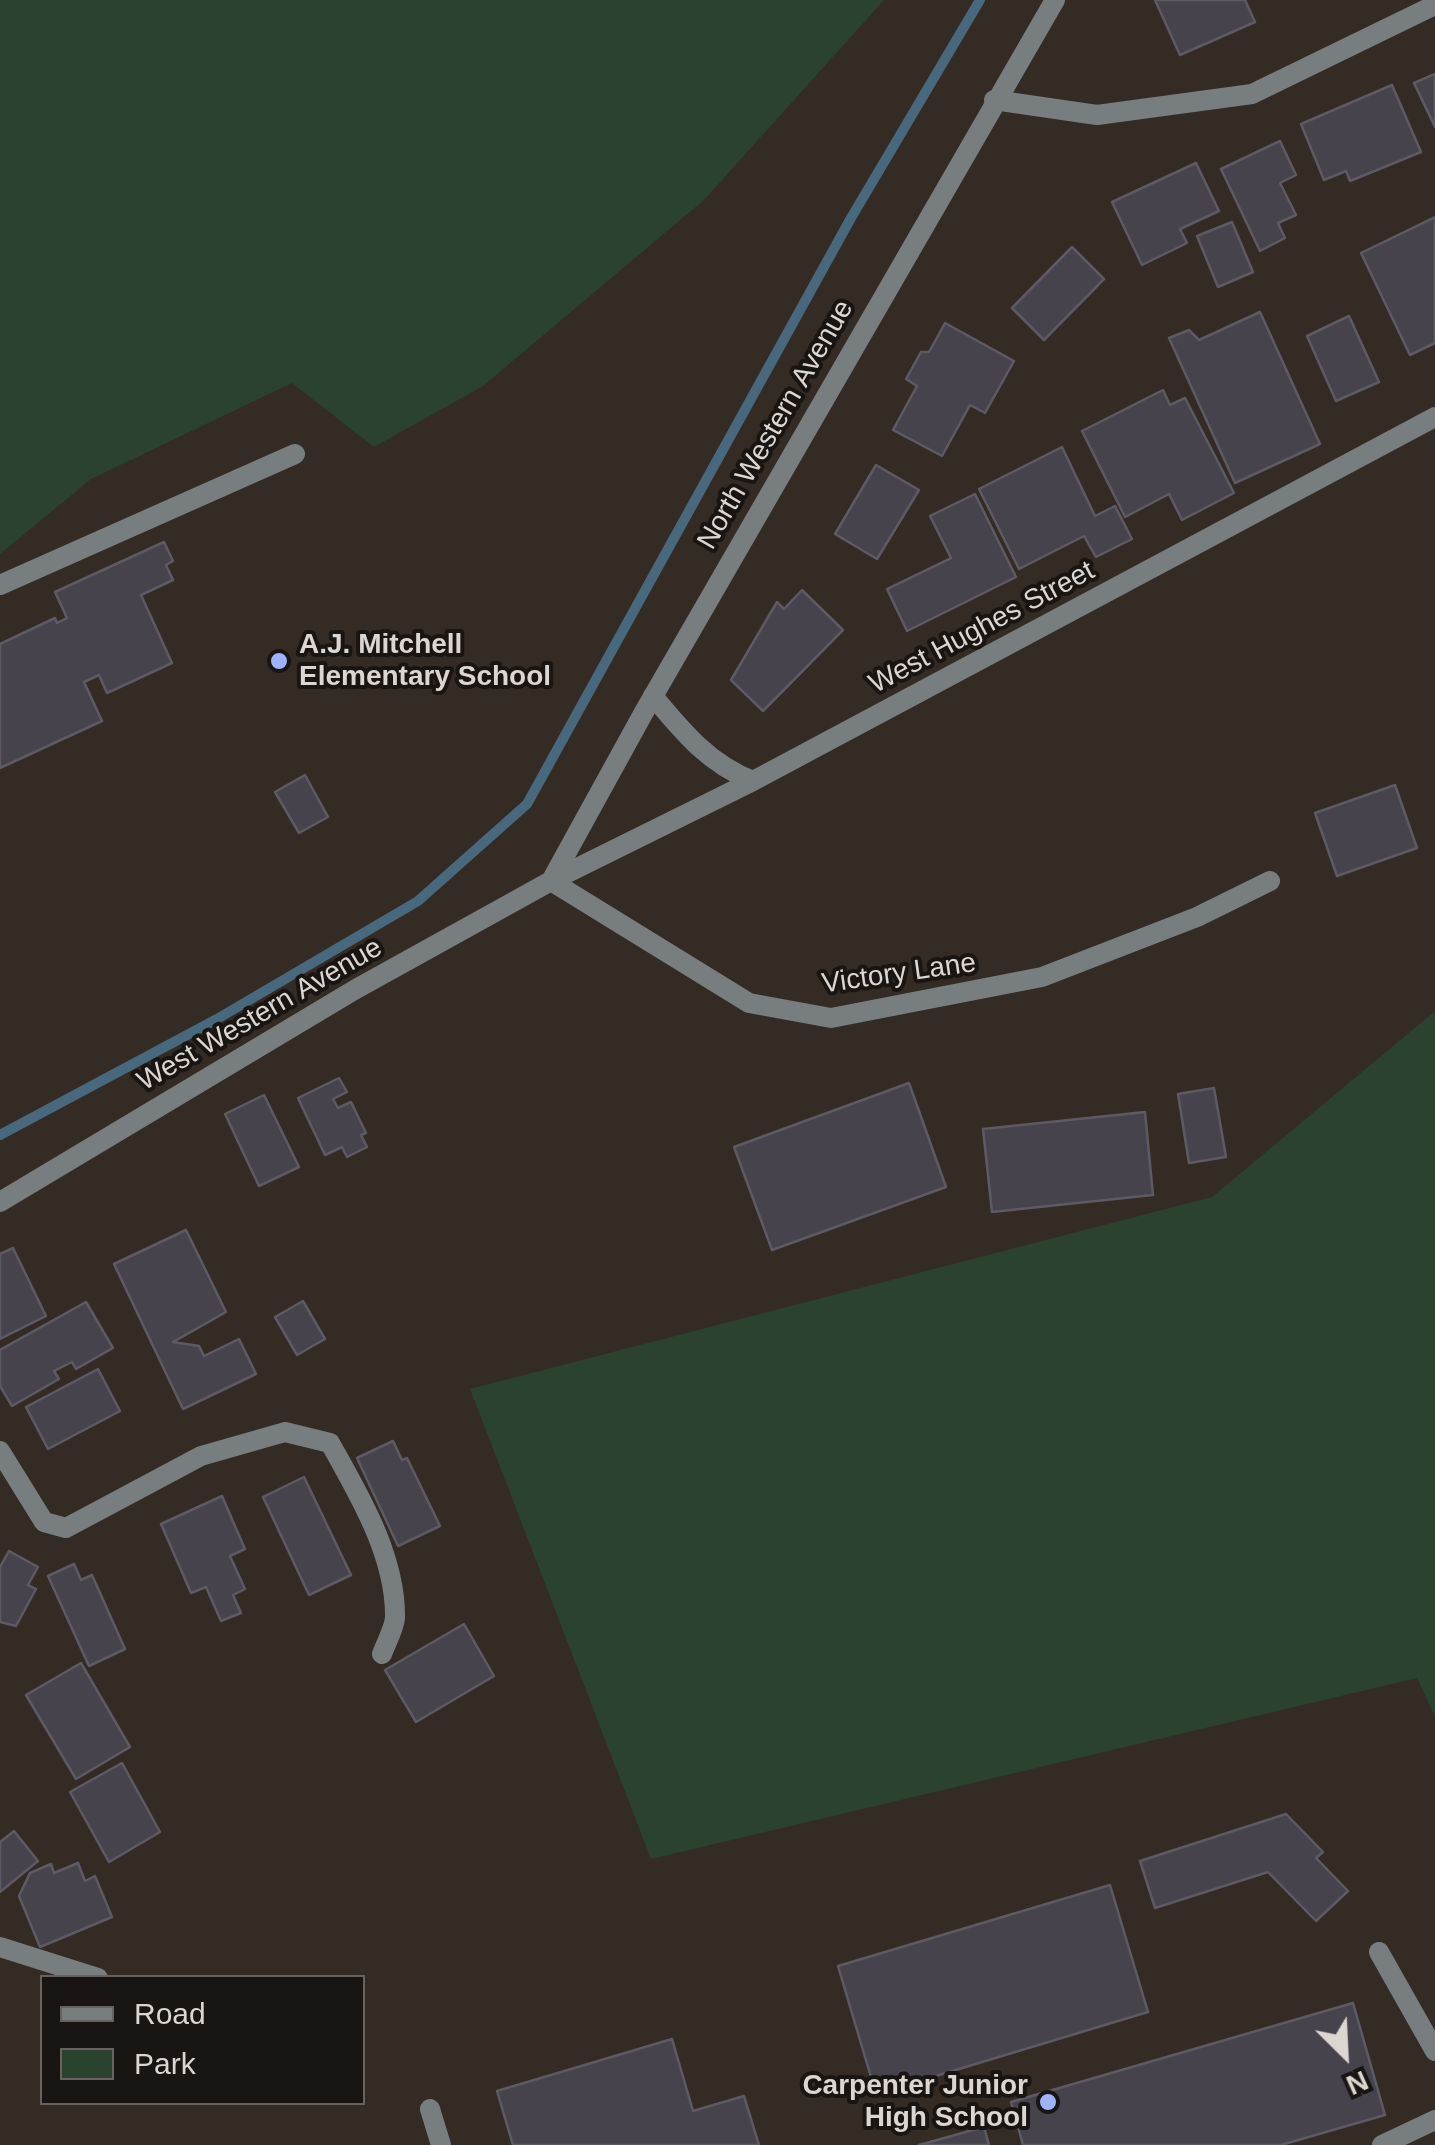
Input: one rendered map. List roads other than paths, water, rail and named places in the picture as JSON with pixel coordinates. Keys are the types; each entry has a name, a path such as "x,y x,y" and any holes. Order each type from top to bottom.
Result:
{"street":[{"name":"North Western Avenue","path":"552,881 653,696 1055,0"},
{"path":"994,100 1098,115 1252,94 1435,5"},
{"name":"West Hughes Street","path":"552,881 753,781 1435,417"},
{"path":"0,584 295,454"},
{"path":"653,696 706,754 728,772 753,781"},
{"name":"Victory Lane","path":"552,881 749,1002 831,1018 1042,977 1198,918 1270,881"},
{"name":"West Western Avenue","path":"0,1202 356,989 552,881"},
{"path":"0,1450 44,1522 66,1528 200,1456 285,1432 330,1443 374,1528 388,1573 395,1620 382,1654"},
{"path":"0,1947 89,1975"},
{"path":"1379,1952 1435,2051"},
{"path":"430,2109 441,2145"},
{"path":"1382,2145 1435,2120"}],"waterway":[{"path":"0,1135 217,1019 418,901 527,804 851,218 980,0"}],"place":[{"name":"A.J. Mitchell Elementary School","path":"279,661"},
{"name":"Carpenter Junior High School","path":"1048,2102"}]}
